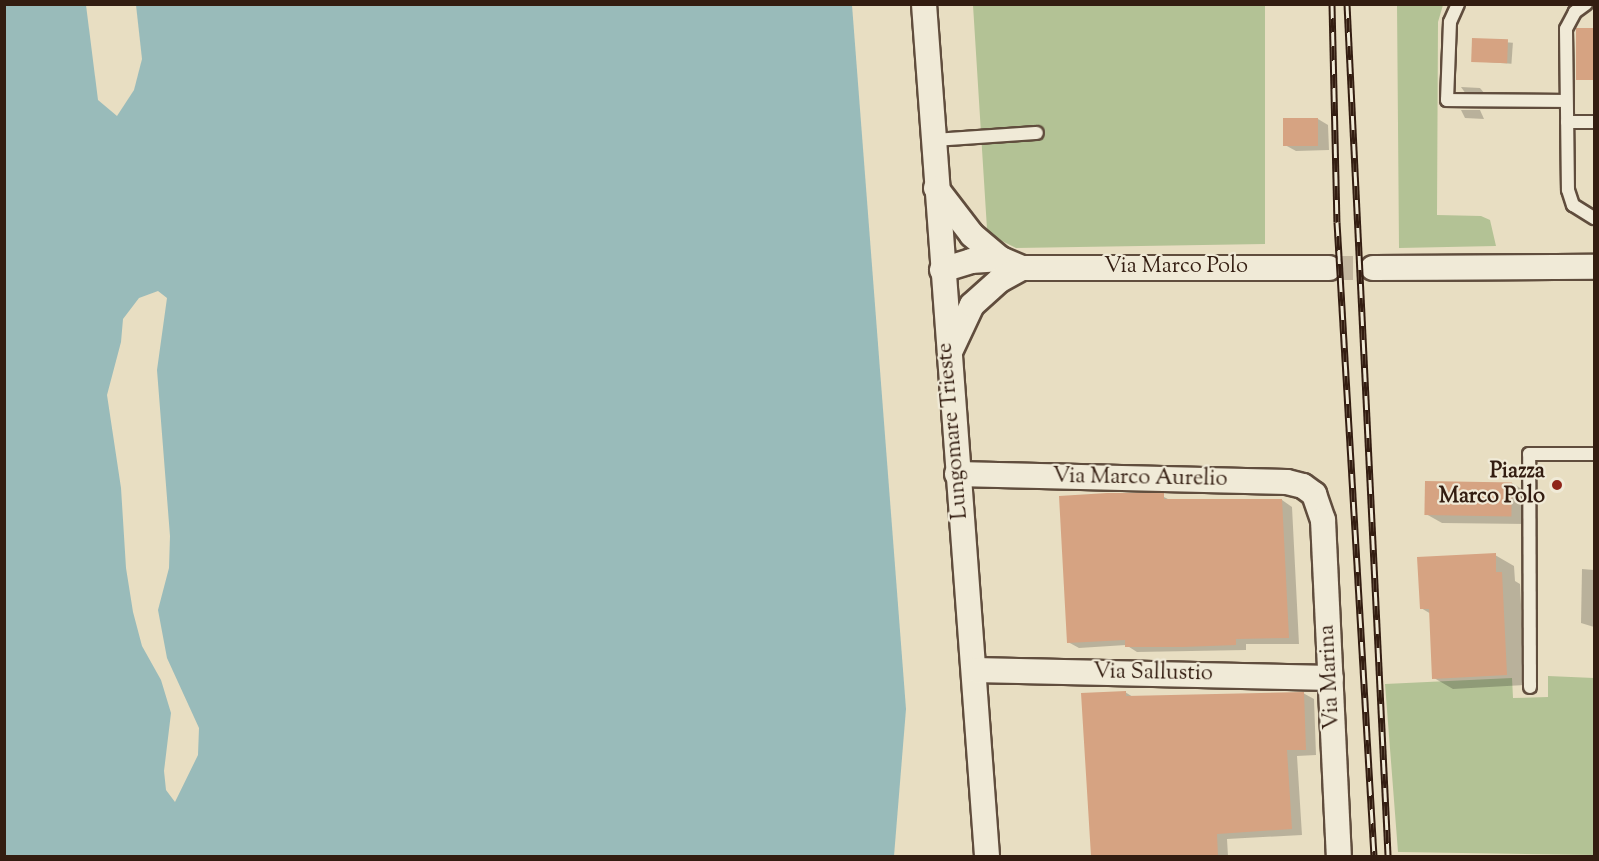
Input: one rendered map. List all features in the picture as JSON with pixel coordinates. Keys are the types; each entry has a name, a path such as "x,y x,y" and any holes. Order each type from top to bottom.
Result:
{"street":[{"name":"Lungomare Trieste","path":"924,4 947,358 975,670 987,856"},
{"path":"936,188 964,227 1008,269 966,313 947,358"},
{"name":"Via Marco Polo","path":"942,270 971,261 1008,269 1329,268"},
{"path":"1372,268 1594,267"},
{"name":"Via Marco Aurelio","path":"957,474 1287,482 1304,486 1317,499"},
{"name":"Via Marina","path":"1317,499 1323,520 1339,856"},
{"name":"Via Sallustio","path":"975,670 1330,678"}],"lane":[{"path":"1458,4 1450,22 1447,100 1566,101"},
{"path":"1586,4 1575,12 1566,29 1569,196 1580,211 1594,218"},
{"path":"1567,122 1594,122"},
{"path":"933,140 1037,133"},
{"path":"1530,687 1529,454 1594,454"}],"green space":[{"path":"973,5 1265,5 1265,244 1016,248 994,237 987,229"},
{"path":"1397,5 1443,5 1438,22 1437,215 1481,216 1490,220 1496,246 1399,248"},
{"path":"1548,676 1594,678 1594,855 1398,852 1385,684 1512,678 1513,698 1548,697"}],"water":[{"path":"5,5 852,5 906,709 894,856 5,856"}],"pier":[{"path":"86,5 136,5 142,59 134,90 117,116 98,100"},
{"path":"158,291 167,298 157,370 170,536 169,568 158,610 167,658 199,728 198,755 175,802 166,790 164,771 171,713 161,680 142,646 133,612 126,568 121,488 107,395 121,342 123,319 139,298"}],"building":[{"path":"1576,28 1594,28 1594,80 1576,80"},
{"path":"1472,38 1508,39 1507,63 1471,62"},
{"path":"1283,118 1318,118 1318,146 1283,146"},
{"path":"1425,481 1512,483 1511,517 1424,515"},
{"path":"1164,493 1164,499 1282,499 1289,638 1236,639 1236,645 1183,647 1125,647 1125,640 1067,643 1059,496"},
{"path":"1496,553 1496,572 1502,572 1507,675 1432,679 1429,609 1420,609 1417,557"},
{"path":"1126,691 1126,696 1304,692 1306,750 1287,750 1292,829 1217,834 1218,856 1091,856 1081,693"}],"tunnel":[{"path":"1329,268 1373,268"}],"railway":[{"path":"1332,4 1337,222 1374,856"},
{"path":"1347,4 1388,856"}],"place":[{"name":"Piazza Marco Polo","path":"1557,485"}]}
